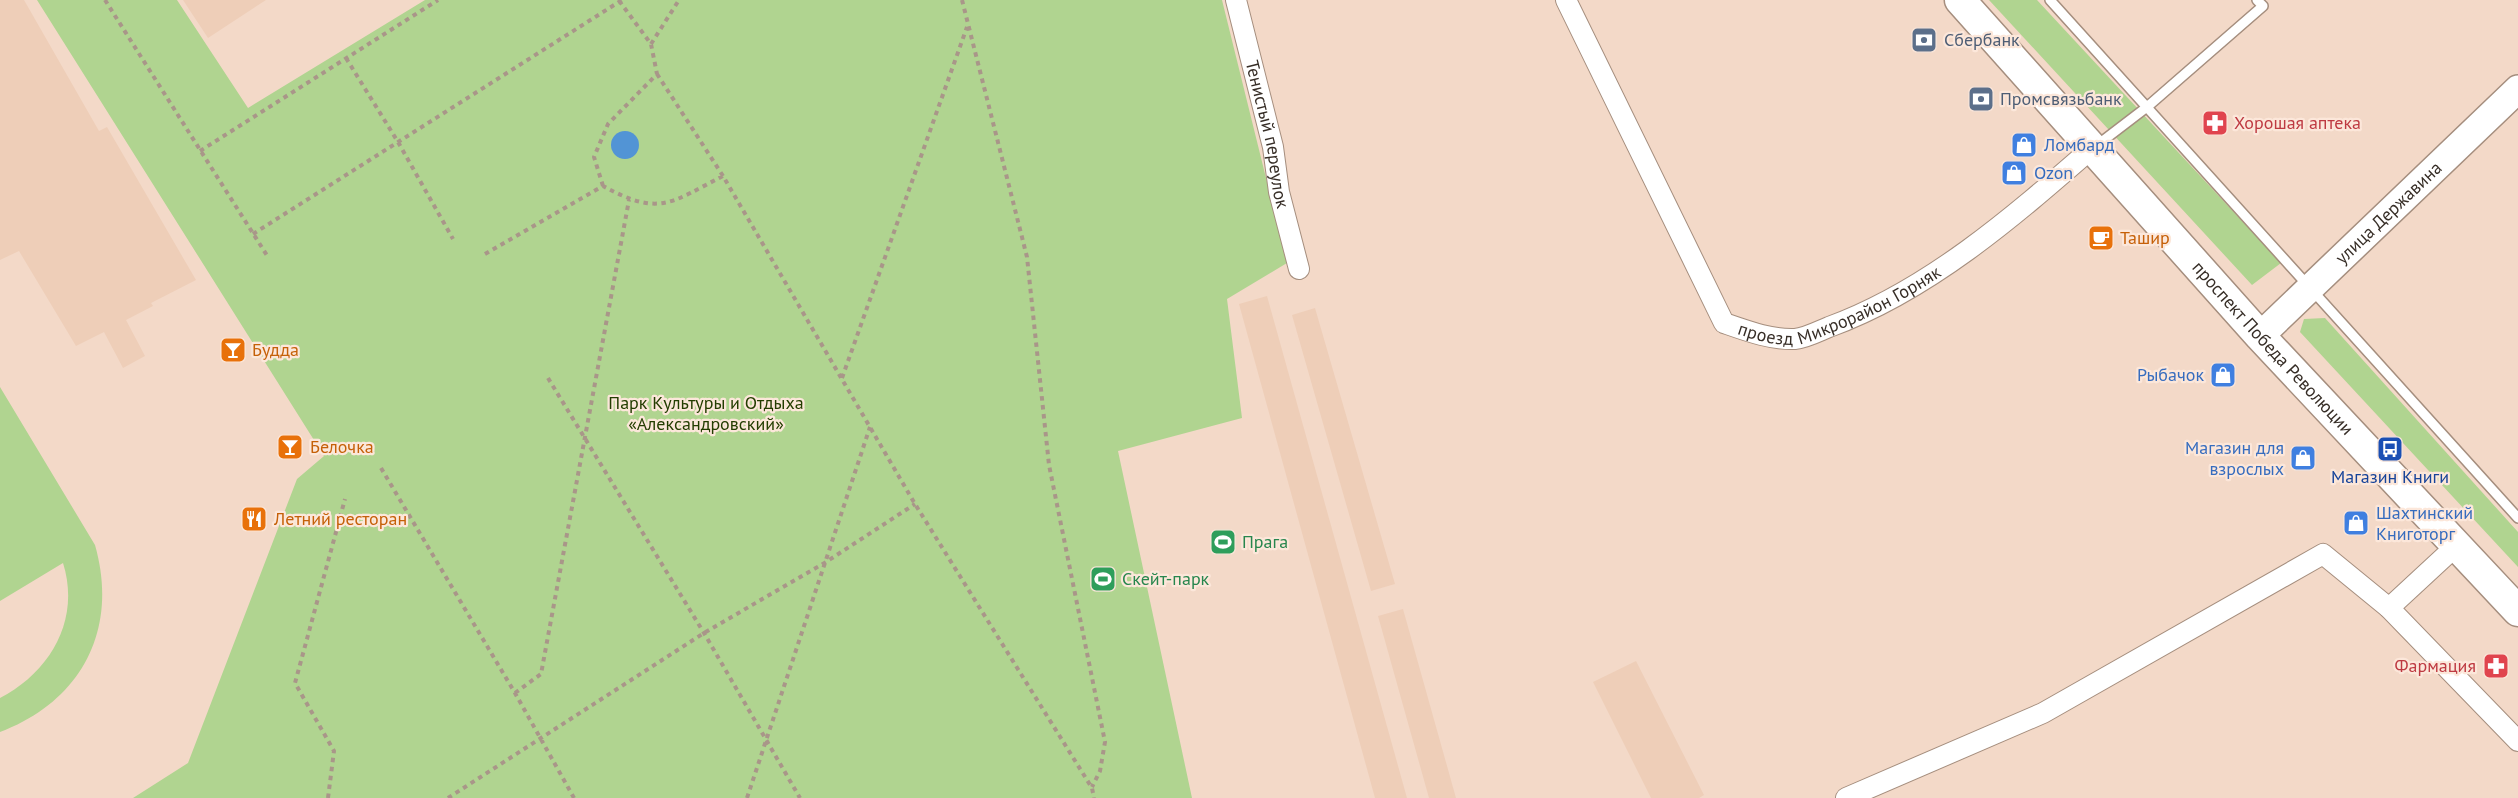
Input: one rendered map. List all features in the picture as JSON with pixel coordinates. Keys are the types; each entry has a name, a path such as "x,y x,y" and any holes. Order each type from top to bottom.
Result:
{"main road":[{"name":"проспект Победа Революции","path":"1960,0 2260,336 2518,611"}],"street":[{"name":"Тенистый переулок","path":"1236,0 1273,147 1279,192 1299,269"},
{"name":"проезд Микрорайон Горняк","path":"1566,0 1724,323 1757,335 1796,339 1868,313 1955,258 2030,202 2091,149"},
{"name":"улица Державина","path":"2260,336 2518,89"},
{"path":"2389,608 2456,546"},
{"path":"1852,797 2043,713 2323,554 2389,608 2518,741"}],"lane":[{"path":"2050,0 2312,287 2518,518"},
{"path":"2091,149 2147,107 2263,6 2257,0"}],"path":[{"path":"105,0 268,257"},
{"path":"200,151 438,0"},
{"path":"651,45 679,0"},
{"path":"962,0 1027,257 1049,465 1104,742 1100,771 1092,788"},
{"path":"253,234 620,1 651,45 657,74 723,176 915,504 1092,788 1094,798"},
{"path":"842,379 968,25"},
{"path":"346,58 398,142 453,239"},
{"path":"657,74 608,124 594,157 603,186 629,200 666,205 723,176"},
{"path":"485,254 603,186"},
{"path":"515,693 541,674 629,200"},
{"path":"548,378 704,633 800,798"},
{"path":"747,798 870,427"},
{"path":"381,468 515,693 574,798"},
{"path":"328,798 334,751 295,683 345,499"},
{"path":"448,798 704,633 826,562 915,504"}],"shaded area":[{"path":"0,0 24,0 99,131 107,127 196,280 151,303 153,306 126,320 145,356 123,368 104,332 76,346 19,251 0,260"},
{"path":"183,0 266,0 208,38"},
{"path":"1267,296 1407,798 1375,798 1239,304"},
{"path":"1315,308 1395,584 1371,591 1292,315"},
{"path":"1403,609 1456,798 1429,798 1378,616"},
{"path":"1636,661 1704,795 1699,798 1651,798 1593,682"}],"green space":[{"name":"Парк Культуры и Отдыха «Александровский»","path":"37,0 177,0 248,108 425,0 1222,0 1287,263 1227,299 1242,418 1118,451 1192,798 133,798 188,763 297,479 324,456"},
{"path":"1989,0 2037,0 2281,263 2252,285"},
{"path":"2325,318 2518,532 2518,567 2300,332 2304,319"},
{"path":"0,387 95,545 101,576 102,605 97,633 87,658 72,681 53,702 29,719 0,732 0,698 33,674 47,659 57,642 68,604 68,584 63,563 0,601"}],"water":[{"path":"625,131 635,135 639,145 635,155 625,159 615,155 611,145 615,135"}],"place":[{"name":"Сбербанк","path":"1924,40"},
{"name":"Промсвязьбанк","path":"1981,99"},
{"name":"Хорошая аптека","path":"2215,123"},
{"name":"Ломбард","path":"2024,145"},
{"name":"Ozon","path":"2014,173"},
{"name":"Ташир","path":"2101,238"},
{"name":"Будда","path":"233,350"},
{"name":"Рыбачок","path":"2223,375"},
{"name":"Белочка","path":"290,447"},
{"name":"Магазин Книги","path":"2390,449"},
{"name":"Магазин для взрослых","path":"2303,458"},
{"name":"Летний ресторан","path":"254,519"},
{"name":"Шахтинский Книготорг","path":"2356,523"},
{"name":"Прага","path":"1223,542"},
{"name":"Скейт-парк","path":"1103,579"},
{"name":"Фармация","path":"2496,666"}]}
